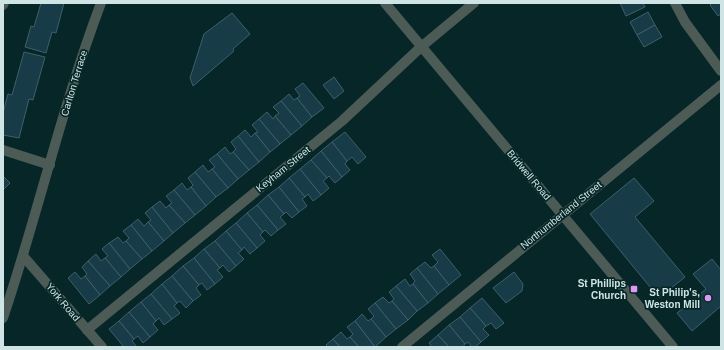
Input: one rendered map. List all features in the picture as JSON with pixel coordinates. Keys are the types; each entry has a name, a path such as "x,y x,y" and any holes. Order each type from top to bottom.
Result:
{"street":[{"name":"Carlton Terrace","path":"3,318 24,257 85,47 101,3"},
{"name":"Bridwell Road","path":"385,3 673,347"},
{"name":"Keyham Street","path":"87,330 342,122 421,47 474,3"},
{"path":"675,3 686,22 721,71"},
{"name":"Northumberland Street","path":"402,347 721,85"},
{"path":"3,150 50,165"},
{"name":"York Road","path":"24,257 102,347"}],"building":[{"path":"41,3 64,3 56,33 52,32 46,53 25,47 31,26 34,27"},
{"path":"620,3 643,3 645,7 626,16"},
{"path":"712,3 721,3 721,14 718,16 710,5"},
{"path":"648,12 655,25 637,35 630,22"},
{"path":"232,13 250,34 233,49 234,51 193,86 190,78 204,34"},
{"path":"655,25 662,37 644,47 637,35"},
{"path":"24,52 45,57 33,100 29,99 19,138 3,135 3,113 8,94 12,95"},
{"path":"334,77 344,91 334,99 323,85"},
{"path":"303,83 324,108 312,117 297,98 300,96 295,89"},
{"path":"289,94 294,100 297,98 312,117 302,126 281,101"},
{"path":"281,101 302,126 291,135 275,116 279,113 273,107"},
{"path":"267,112 273,119 275,116 291,135 280,144 259,119"},
{"path":"259,119 280,144 270,152 255,133 258,132 252,125"},
{"path":"245,130 251,137 255,133 270,152 259,162 238,136"},
{"path":"345,132 366,157 358,164 352,157 347,161 332,142"},
{"path":"238,136 259,162 249,170 233,152 236,149 231,142"},
{"path":"332,142 347,161 345,164 350,170 342,177 321,151"},
{"path":"225,147 230,154 233,152 249,170 238,179 217,154"},
{"path":"321,151 342,177 335,183 329,176 327,178 311,160"},
{"path":"217,154 238,179 228,188 212,169 215,167 209,160"},
{"path":"311,160 327,178 323,181 329,188 321,195 300,169"},
{"path":"203,165 208,172 212,169 228,188 216,197 195,172"},
{"path":"300,169 321,195 313,201 308,194 305,197 289,178"},
{"path":"195,172 216,197 206,206 191,187 193,185 188,178"},
{"path":"3,176 10,183 3,190"},
{"path":"289,178 305,197 302,199 307,206 299,212 279,187"},
{"path":"634,178 654,201 635,217 685,277 659,298 590,214"},
{"path":"182,183 187,190 191,187 206,206 195,215 174,190"},
{"path":"279,187 299,212 292,218 286,212 284,214 268,195"},
{"path":"174,190 195,215 185,223 169,205 172,203 166,196"},
{"path":"268,195 284,214 280,217 286,224 278,230 257,205"},
{"path":"160,201 166,208 169,205 185,223 173,233 152,207"},
{"path":"257,205 278,230 271,236 265,230 263,232 247,213"},
{"path":"152,207 173,233 164,241 148,222 151,220 145,213"},
{"path":"247,213 263,232 260,235 265,241 257,248 236,223"},
{"path":"138,219 144,226 148,222 164,241 152,251 131,225"},
{"path":"236,223 257,248 250,254 244,247 242,250 226,231"},
{"path":"131,225 152,251 142,259 126,241 129,238 123,231"},
{"path":"226,231 242,250 238,253 244,259 236,266 215,241"},
{"path":"118,237 123,243 126,241 142,259 130,269 109,243"},
{"path":"215,241 236,266 229,272 223,265 220,268 204,249"},
{"path":"109,243 130,269 121,277 105,258 108,256 102,249"},
{"path":"204,249 220,268 217,270 223,277 215,284 194,258"},
{"path":"440,249 461,275 449,285 434,266 438,262 432,255"},
{"path":"96,254 101,261 105,258 121,277 110,286 88,261"},
{"path":"194,258 215,284 207,290 202,283 199,285 183,266"},
{"name":"St Philip's, Weston Mill","path":"712,259 721,270 721,306 692,331 677,313 706,289 693,274"},
{"path":"88,261 110,286 100,295 85,276 87,274 82,267"},
{"path":"425,262 431,268 434,266 449,285 438,294 417,268"},
{"path":"183,266 199,285 196,288 201,295 193,301 172,276"},
{"path":"417,268 438,294 428,303 413,284 415,281 410,274"},
{"path":"75,272 81,279 85,276 100,295 89,304 68,278"},
{"path":"514,272 523,284 522,291 506,303 493,288"},
{"path":"172,276 193,301 186,308 180,301 177,303 162,284"},
{"path":"405,279 410,286 413,284 428,303 417,311 396,286"},
{"path":"162,284 177,303 174,306 180,313 172,319 151,294"},
{"path":"396,286 417,311 408,320 392,301 394,299 389,292"},
{"path":"151,294 172,319 164,325 159,318 156,321 141,302"},
{"path":"383,297 389,303 392,301 408,320 396,329 375,303"},
{"path":"482,298 504,323 496,329 491,323 486,326 470,308"},
{"path":"141,302 156,321 153,324 158,330 150,337 129,312"},
{"path":"375,303 396,329 386,337 371,319 374,316 368,309"},
{"path":"470,308 486,326 483,329 489,335 481,342 460,317"},
{"path":"129,312 150,337 143,343 138,336 134,339 119,321"},
{"path":"362,314 368,321 371,319 386,337 375,347 355,321"},
{"path":"460,317 481,342 475,347 472,347 468,342 465,344 449,325"},
{"path":"119,321 134,339 132,341 137,347 124,347 109,329"},
{"path":"355,321 375,347 359,347 350,337 353,334 347,327"},
{"path":"449,325 465,344 463,347 449,347 438,335"},
{"path":"341,332 347,339 350,337 359,347 340,347 333,339"},
{"path":"438,335 449,347 432,347 429,343"},
{"path":"333,339 340,347 328,347 326,345"}],"place":[{"name":"St Phillips Church","path":"634,289"},
{"name":"St Philip's, Weston Mill","path":"708,298"}]}
